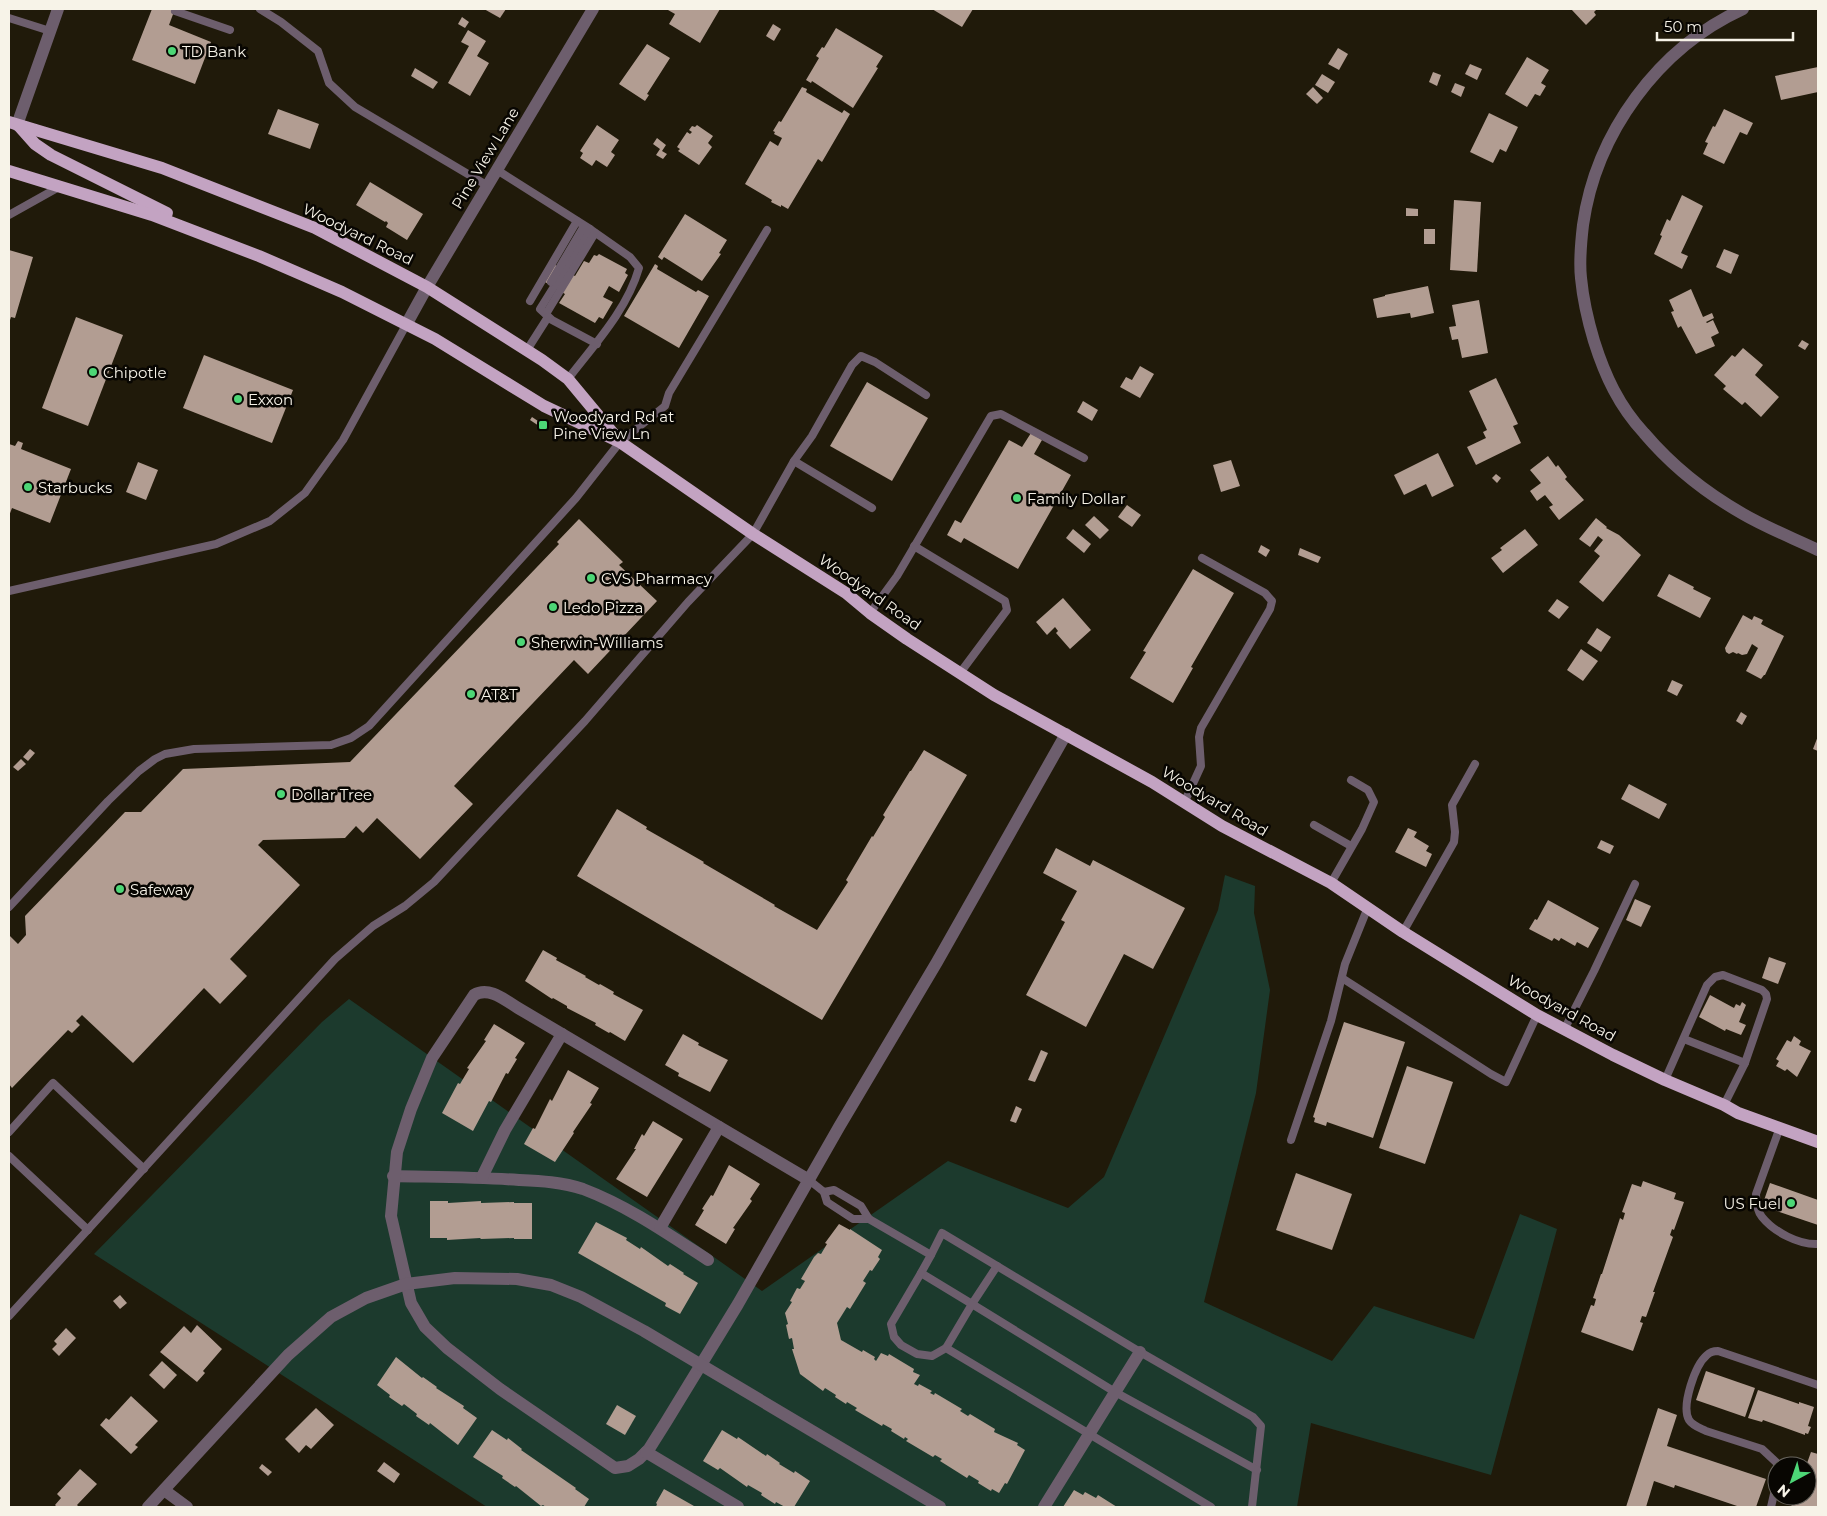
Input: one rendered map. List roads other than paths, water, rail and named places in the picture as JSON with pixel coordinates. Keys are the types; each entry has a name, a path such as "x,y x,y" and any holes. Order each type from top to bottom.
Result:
{"main road":[{"path":"12,126 51,155 217,240"},
{"name":"Woodyard Road","path":"12,126 162,168 315,228 427,286 527,350 568,379 620,442"},
{"name":"Woodyard Road","path":"9,171 152,215 259,256 342,292 436,339 544,406 620,442 753,534 846,593 870,613 994,695 1185,801 1222,826 1331,883 1403,932 1537,1015 1666,1080 1738,1113 1818,1142"}],"street":[{"path":"12,126 58,9"},
{"name":"Pine View Lane","path":"406,325 427,286 593,9"},
{"path":"1743,9 1715,23 1681,49 1644,86 1620,120 1594,176 1586,207 1581,244 1581,277 1590,326 1609,382 1613,391 1642,432 1681,472 1715,496 1744,515 1818,550"},
{"path":"809,1180 491,992 480,991 474,995 432,1058 408,1118 397,1152 390,1216 411,1303 425,1327 447,1348 500,1389 615,1468 628,1466 646,1452 738,1304 937,962 1066,734"},
{"path":"482,1177 505,1130 562,1034"},
{"path":"660,1228 719,1126"},
{"path":"393,1176 482,1177 553,1182 581,1189 617,1204 660,1228 708,1260"},
{"path":"148,1507 288,1355 331,1317 366,1298 406,1284 455,1278 516,1279 551,1285 582,1297 644,1331 940,1507"},
{"path":"1044,1507 1140,1352"},
{"path":"646,1452 730,1505"},
{"path":"164,1490 187,1507"}],"lane":[{"path":"260,9 281,22 318,51 329,83 355,107 488,186"},
{"path":"175,11 230,30"},
{"path":"9,18 50,31"},
{"path":"497,170 630,257 639,268 636,280 611,325 568,379"},
{"path":"9,215 59,187"},
{"path":"533,303 587,228"},
{"path":"587,228 540,309 564,328 597,344"},
{"path":"9,907 108,801 139,771 165,754 194,750 331,745 351,738 369,726 576,498 620,442 665,406 669,393 767,230"},
{"path":"527,350 547,315"},
{"path":"9,591 216,544 270,521 305,493 344,440 406,325"},
{"path":"9,1316 335,959 373,926 405,906 434,882 585,721 688,602 753,534 794,461 812,436 852,365 861,356 874,362 926,395"},
{"path":"870,613 897,576 991,416 1001,414 1084,458"},
{"path":"794,461 872,508"},
{"path":"914,546 1005,601 1006,610 960,673"},
{"path":"1185,801 1202,766 1198,736 1200,728 1270,609 1272,601 1265,593 1202,558"},
{"path":"1403,932 1454,842 1455,832 1452,805 1475,764"},
{"path":"1331,883 1362,829 1374,802 1368,790 1351,780"},
{"path":"1314,825 1351,846"},
{"path":"1564,1030 1594,972 1635,884"},
{"path":"1291,1140 1331,1021 1345,964 1368,907"},
{"path":"1666,1080 1706,985 1715,977 1723,975 1762,990 1767,998 1745,1063 1724,1105"},
{"path":"1342,978 1490,1074 1506,1082 1537,1015"},
{"path":"1684,1038 1745,1063"},
{"path":"9,1132 53,1083 144,1169"},
{"path":"1780,1127 1756,1194 1756,1204 1762,1217 1781,1233 1808,1244 1818,1244"},
{"path":"9,1156 88,1230"},
{"path":"809,1180 824,1192 828,1202 854,1219 869,1219"},
{"path":"824,1192 834,1190 861,1206 869,1219 932,1255"},
{"path":"997,1266 946,1348 932,1356 917,1354 901,1345 894,1337 891,1324 932,1255 942,1233 997,1266 1140,1352 1253,1417 1261,1426 1252,1507"},
{"path":"921,1273 1114,1392 1257,1470"},
{"path":"946,1348 1211,1507"},
{"path":"1770,1456 1762,1449 1706,1431 1690,1421 1686,1409 1690,1389 1705,1356 1710,1352 1728,1353 1818,1384"}],"place":[{"name":"TD Bank","path":"172,51"},
{"name":"Chipotle","path":"93,372"},
{"name":"Exxon","path":"238,399"},
{"name":"Woodyard Rd at Pine View Ln","path":"543,425"},
{"name":"Starbucks","path":"28,487"},
{"name":"Family Dollar","path":"1017,498"},
{"name":"CVS Pharmacy","path":"591,578"},
{"name":"Ledo Pizza","path":"553,607"},
{"name":"Sherwin-Williams","path":"521,642"},
{"name":"AT&T","path":"471,694"},
{"name":"Dollar Tree","path":"281,794"},
{"name":"Safeway","path":"120,889"},
{"name":"US Fuel","path":"1791,1203"}]}
